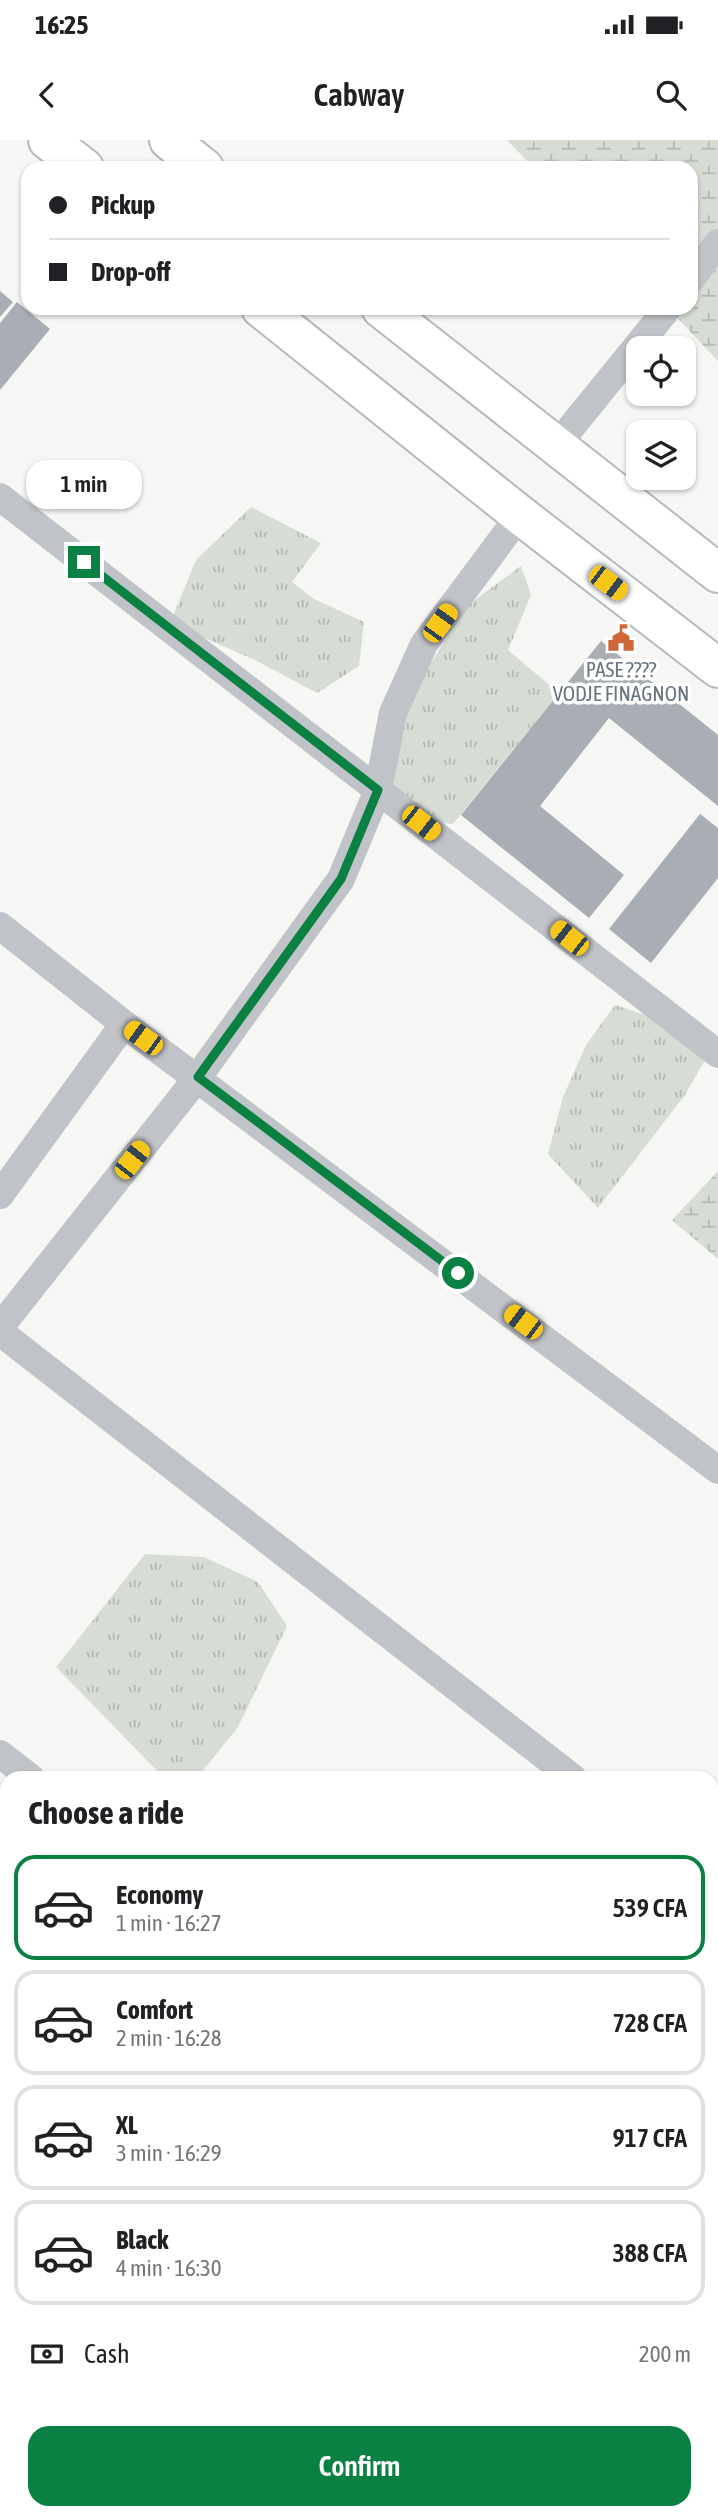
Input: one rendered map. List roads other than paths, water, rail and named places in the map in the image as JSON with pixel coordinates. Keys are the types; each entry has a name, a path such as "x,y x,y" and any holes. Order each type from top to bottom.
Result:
{"street":[{"path":"48,140 74,161"},
{"path":"169,140 195,161"},
{"path":"698,270 718,243"},
{"path":"270,315 520,515 718,668"},
{"path":"391,315 718,573"},
{"path":"556,446 662,315"},
{"path":"0,497 718,1054"},
{"path":"520,515 424,644 393,713 378,790 341,879 198,1077 0,1330 564,1771"},
{"path":"0,926 124,1024 718,1470"},
{"path":"0,1195 124,1024"},
{"path":"0,1754 22,1771"}],"place":[{"name":"PASE ???? VODJE FINAGNON","path":"621,638"}]}
